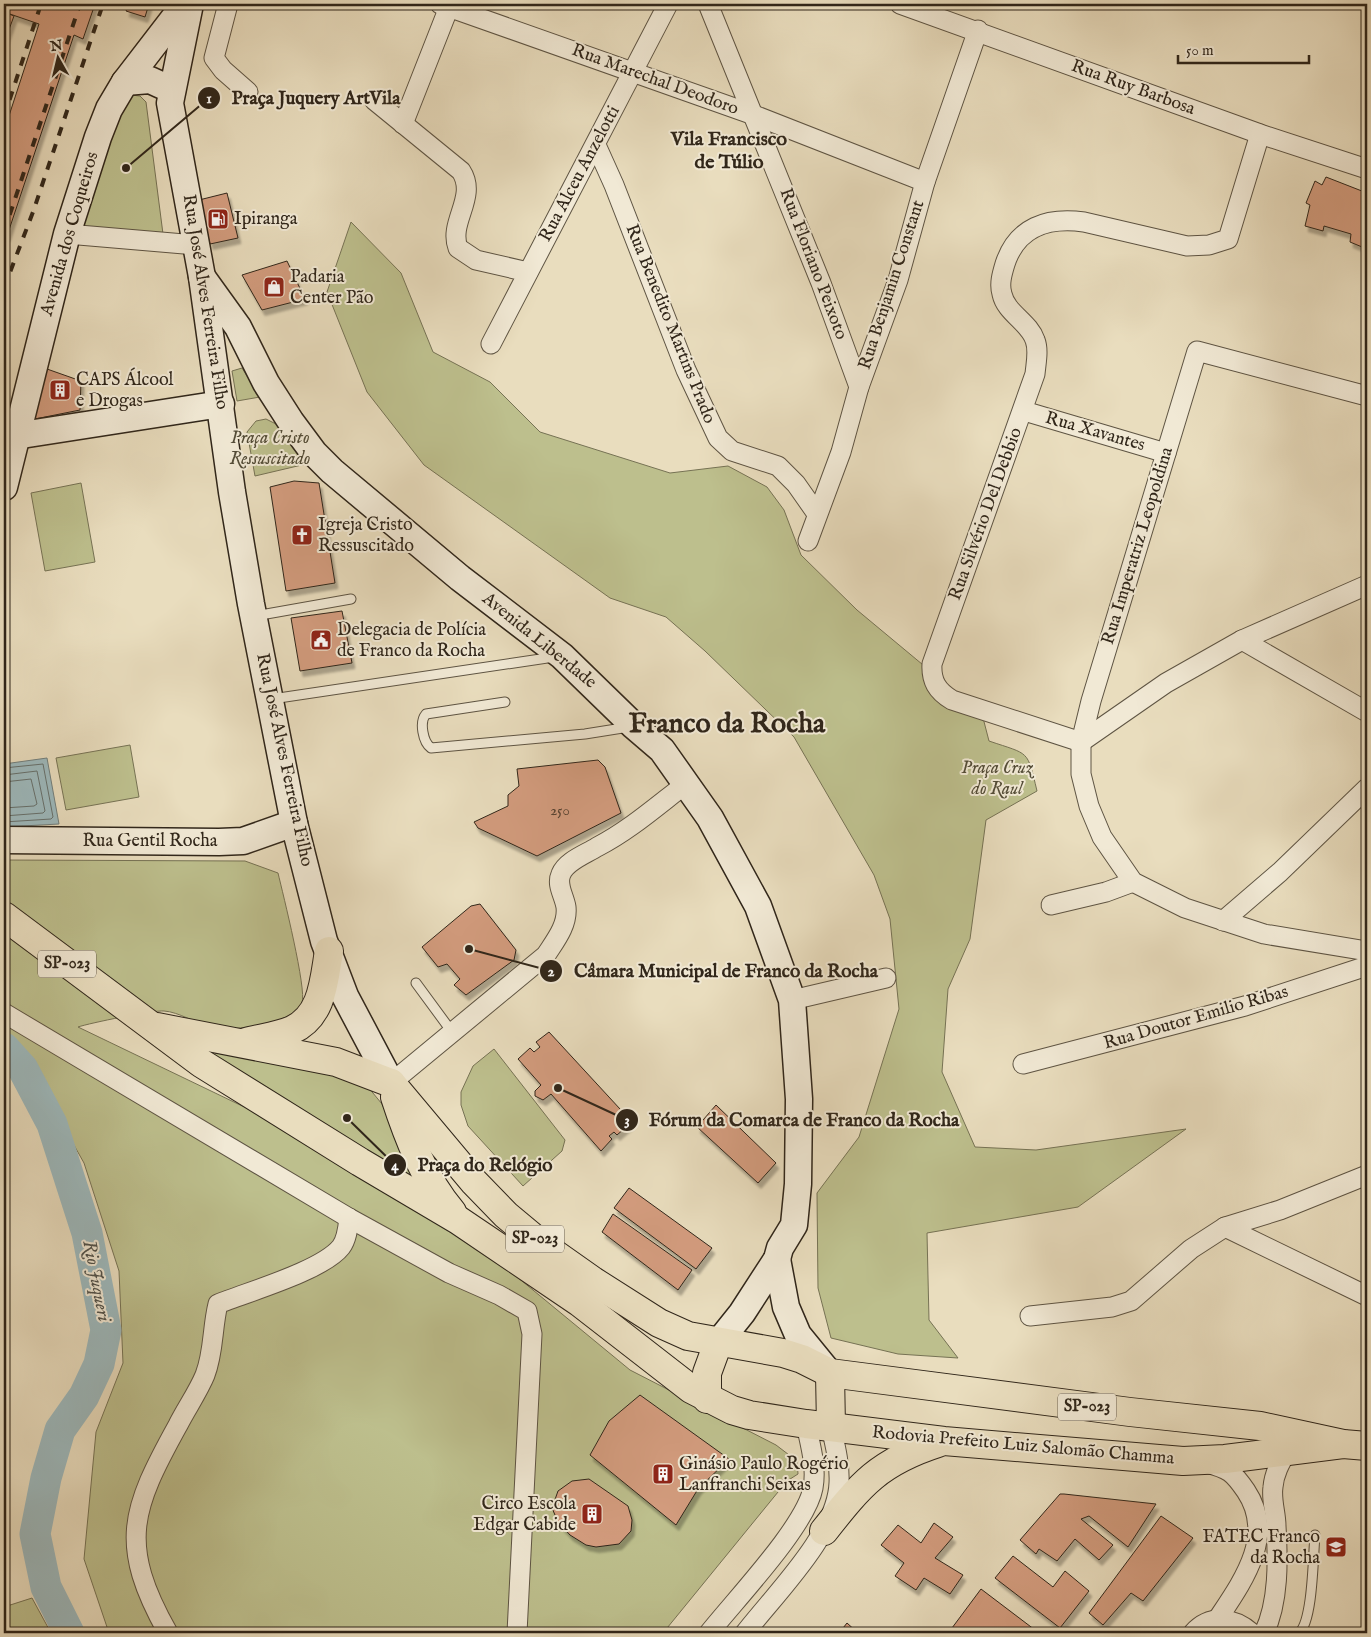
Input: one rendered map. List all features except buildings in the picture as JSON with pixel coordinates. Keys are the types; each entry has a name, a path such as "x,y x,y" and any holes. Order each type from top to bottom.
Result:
{"main road":[{"name":"Avenida dos Coqueiros","path":"4,487 9,437 67,234 98,137 109,109 125,82 185,4"},
{"name":"Rua José Alves Ferreira Filho","path":"190,4 172,90 170,103 172,121 202,277 222,404 232,492 294,823 329,951 345,996 391,1083 474,1182 506,1215 593,1281 659,1323 688,1336 718,1343"},
{"path":"125,82 150,80 172,90"},
{"name":"Avenida Liberdade","path":"202,277 238,327 266,383 314,452 332,471 460,578 562,656 634,726 662,750 688,783 710,818 758,906 792,1000 799,1099 798,1184 794,1225 780,1248 778,1259 742,1313 718,1343"},
{"path":"9,437 222,404"},
{"name":"Rua Gentil Rocha","path":"4,840 243,841 294,823"},
{"name":"SP-023","path":"4,916 209,1068 458,1220 579,1302 691,1390 707,1399"},
{"path":"237,1044 292,1030 305,1021 316,1008 322,993 329,951"},
{"name":"SP-023","path":"142,1019 237,1044 336,1062 391,1083"},
{"path":"391,1083 406,1129 420,1160 441,1200 458,1220"},
{"path":"778,1259 786,1307 798,1335 830,1373 818,1425"},
{"path":"707,1399 707,1372 718,1343"},
{"name":"Rodovia Prefeito Luiz Salomão Chamma","path":"718,1343 783,1353 802,1359 830,1373 1130,1412 1260,1426 1355,1445"},
{"name":"Rodovia Prefeito Luiz Salomão Chamma","path":"707,1399 749,1415 944,1441 1196,1460 1355,1445"},
{"path":"824,1531 854,1492 882,1467 899,1457 944,1441"}],"street":[{"path":"228,4 214,58 223,70 248,92"},
{"name":"Rua Alceu Anzelotti","path":"491,344 668,4"},
{"name":"Rua Floriano Peixoto","path":"708,4 754,115 859,387"},
{"name":"Rua Ruy Barbosa","path":"900,4 978,30 1260,134 1367,168"},
{"path":"403,124 445,5"},
{"name":"Rua Marechal Deodoro","path":"445,5 754,115 925,182"},
{"name":"Rua Benjamin Constant","path":"808,541 841,452 859,387 898,280 925,182 978,30"},
{"path":"374,100 461,171 464,176 467,194 456,233 458,248 476,260 528,272"},
{"name":"Rua Silvério Del Debbio","path":"1081,742 952,700 936,688 932,673 932,664 1024,411 1035,374 1037,349 1030,331 1006,304 1000,281 1007,258 1018,238 1033,228 1052,221 1084,222 1187,246 1209,245 1228,239 1260,134"},
{"name":"Rua Benedito Martins Prado","path":"596,144 686,370 718,438 732,451 778,466 796,484 817,514"},
{"path":"67,234 196,245"},
{"name":"Rua Imperatriz Leopoldina","path":"1133,882 1102,837 1089,806 1082,774 1081,742 1090,701 1197,351 1367,396"},
{"name":"Rua Xavantes","path":"1024,411 1166,453"},
{"path":"1081,742 1166,683 1242,640 1367,585"},
{"path":"1242,640 1367,712"},
{"path":"391,1083 546,955 565,921 566,907 559,883 563,868 619,836 688,783"},
{"path":"1222,921 1280,872 1367,788"},
{"path":"1051,905 1106,892 1133,882 1185,908 1264,934 1367,951"},
{"name":"Rua Doutor Emilio Ribas","path":"1023,1064 1244,1006 1367,966"},
{"path":"792,1000 886,978"},
{"path":"4,1013 349,1218 449,1274 499,1295 527,1311 532,1334 517,1633"},
{"path":"1030,1316 1086,1311 1131,1302 1191,1250 1225,1227 1280,1210 1367,1175"},
{"path":"168,1633 146,1593 135,1530 137,1512 152,1472 204,1376 212,1351 218,1304 298,1273 333,1254 342,1247 346,1239 349,1218"},
{"path":"1225,1227 1367,1296"},
{"path":"745,1633 811,1551 824,1531 836,1502 839,1485 839,1466 818,1425"},
{"path":"710,1633 804,1512 813,1488 813,1457 818,1425"},
{"path":"1264,1633 1271,1611 1276,1577 1276,1525 1272,1489 1278,1466 1287,1451"},
{"path":"1196,1460 1218,1466 1236,1475 1253,1502 1256,1513 1258,1538 1256,1554 1217,1620"},
{"path":"1193,1633 1205,1623 1217,1620 1230,1620 1242,1625 1252,1633"}],"lane":[{"path":"254,616 350,599"},
{"path":"270,700 562,656"},
{"path":"505,702 426,714 422,724 428,745 431,748 585,734 634,726"},
{"path":"416,983 452,1032"},
{"path":"1299,1633 1304,1629 1308,1611 1315,1536"}],"green space":[{"path":"131,95 140,96 146,102 163,234 73,226 121,107"},
{"name":"Praça Cruz do Raul","path":"351,222 401,273 433,352 490,382 540,432 670,473 728,466 767,487 784,510 801,555 857,610 982,714 989,741 1020,752 1028,760 1037,791 986,820 970,939 948,989 942,1072 975,1147 1036,1150 1186,1129 1078,1207 927,1233 929,1320 958,1358 898,1354 831,1338 818,1288 817,1193 859,1137 899,1009 890,919 874,875 794,737 705,651 666,617 610,598 424,465 367,392 327,292"},
{"path":"242,368 260,397 237,401 232,371"},
{"name":"Praça Cristo Ressuscitado","path":"266,419 276,424 306,464 255,476 247,432 256,421"},
{"path":"81,483 95,562 45,571 31,493"},
{"path":"130,745 139,797 66,810 56,758"},
{"path":"4,860 245,861 278,873 301,980 302,1003 297,1011 274,1022 245,1027 210,1027 175,1013 164,1011 121,1017 78,1027 344,1155 448,1220 630,1370 776,1445 797,1461 798,1474 787,1481 663,1633 109,1633 84,1559 96,1432 123,1363 119,1271 84,1163 61,1122 4,1071"},
{"path":"204,1047 319,1068 368,1087 382,1104 418,1183 205,1057"},
{"path":"494,1049 565,1140 562,1151 523,1186 468,1126 461,1105 461,1092 473,1066"},
{"path":"32,1598 51,1633 4,1633 4,1607"}],"water":[{"path":"47,758 59,824 4,827 4,764"}],"waterway":[{"name":"Rio Juqueri","path":"4,1048 23,1069 52,1124 87,1233 106,1330 99,1364 84,1396 60,1430 46,1478 35,1534 46,1587 69,1633"}],"railway":[{"path":"4,117 41,4"},
{"path":"4,232 80,4"},
{"path":"4,288 33,212 103,4"}],"place":[{"name":"Praça Juquery ArtVila","path":"126,168"},
{"name":"Ipiranga","path":"218,219"},
{"name":"Padaria Center Pão","path":"274,287"},
{"name":"CAPS Álcool e Drogas","path":"60,390"},
{"name":"Igreja Cristo Ressuscitado","path":"302,535"},
{"name":"Delegacia de Polícia de Franco da Rocha","path":"321,640"},
{"name":"Câmara Municipal de Franco da Rocha","path":"469,949"},
{"name":"Fórum da Comarca de Franco da Rocha","path":"558,1088"},
{"name":"Praça do Relógio","path":"347,1118"},
{"name":"Ginásio Paulo Rogério Lanfranchi Seixas","path":"663,1474"},
{"name":"Circo Escola Edgar Cabide","path":"592,1514"},
{"name":"FATEC Franco da Rocha","path":"1336,1547"}],"district":[{"name":"Vila Francisco de Túlio","path":"729,150"},
{"name":"Franco da Rocha","path":"727,724"}]}
